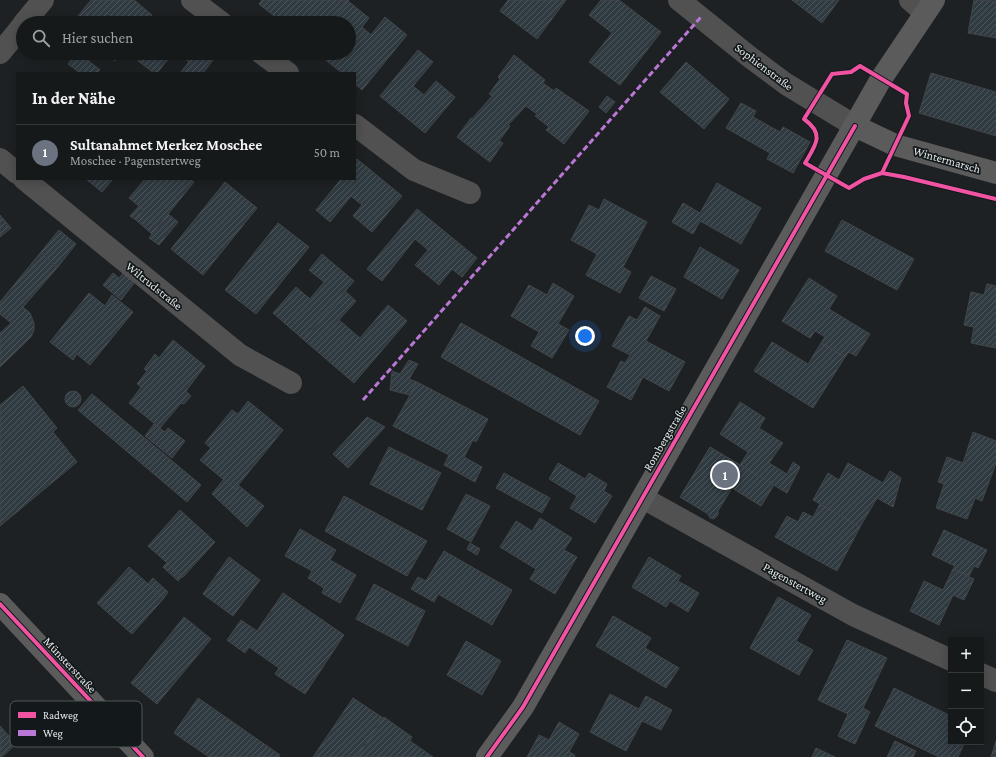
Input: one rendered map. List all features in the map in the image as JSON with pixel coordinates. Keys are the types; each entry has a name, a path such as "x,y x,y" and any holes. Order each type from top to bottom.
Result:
{"main road":[{"name":"Rombergstraße","path":"487,757 523,707 882,79 923,4"},
{"name":"Wintermarsch","path":"855,126 895,145 996,173"},
{"name":"Münsterstraße","path":"0,604 91,701"},
{"name":"Münsterstraße","path":"134,747 143,757"}],"street":[{"path":"30,16 43,0"},
{"path":"192,0 213,16"},
{"name":"Sophienstraße","path":"679,0 786,84 855,126"},
{"path":"0,53 16,34"},
{"path":"270,60 287,72"},
{"path":"356,125 414,170 470,193"},
{"path":"0,159 16,172"},
{"name":"Wiltrudstraße","path":"25,180 240,355 291,383"},
{"name":"Pagenstertweg","path":"643,498 853,615 948,659"},
{"path":"984,675 996,681"}],"building":[{"path":"91,0 134,0 152,15 110,16 108,14 106,16 88,16 82,11"},
{"path":"262,0 349,0 336,16 274,16 259,4"},
{"path":"508,0 566,0 537,39 500,11"},
{"path":"601,0 619,0 661,32 620,85 589,62 612,33 589,15"},
{"path":"792,0 839,0 822,23"},
{"path":"974,0 996,1 996,38 968,33"},
{"path":"348,1 369,18 362,27 371,35 385,17 407,35 362,90 356,85 356,72 341,72 326,60 356,60 356,16 336,16"},
{"path":"82,11 88,16 78,16"},
{"path":"418,50 433,62 413,86 424,95 436,81 455,97 425,133 380,96"},
{"path":"514,55 545,80 543,83 554,91 556,88 589,111 564,144 546,130 549,127 535,116 537,114 526,106 508,125 510,126 499,141 503,143 490,162 457,137 471,118 472,119 492,96 489,94 500,79 498,77"},
{"path":"71,60 88,60 100,70 98,72 79,72 68,64"},
{"path":"167,60 158,72 153,72 138,61"},
{"path":"187,60 213,60 204,72 181,72 189,62"},
{"path":"686,62 729,99 704,129 660,92"},
{"path":"931,73 996,92 996,136 919,113"},
{"path":"607,96 615,102 606,113 599,107"},
{"path":"741,103 756,111 753,117 780,132 783,127 810,142 793,173 767,159 770,153 726,128"},
{"path":"357,159 402,196 372,232 353,216 362,205 351,196 330,222 316,210 340,180 356,180"},
{"path":"87,180 112,180 102,192"},
{"path":"144,180 191,180 194,182 152,234 136,220 144,210 129,198"},
{"path":"225,182 257,208 203,275 171,249"},
{"path":"717,183 761,208 741,244 700,221 693,234 672,222 683,203 700,213"},
{"path":"604,199 647,222 623,267 631,272 620,293 586,275 597,254 571,240 589,205 599,210"},
{"path":"139,206 144,210 136,220 130,216"},
{"path":"417,209 477,258 462,277 452,269 439,285 415,265 428,250 415,239 382,281 367,269"},
{"path":"168,214 178,222 159,245 149,238"},
{"path":"0,215 11,228 0,237"},
{"path":"842,220 914,259 897,290 825,251"},
{"path":"278,223 309,247 256,314 225,290"},
{"path":"59,230 76,244 57,268 41,252"},
{"path":"700,247 739,270 722,299 684,277"},
{"path":"41,252 57,268 23,307 30,313 34,323 34,330 31,337 0,367 0,333 11,323 0,314 0,302"},
{"path":"322,254 354,281 304,340 273,313 296,287 310,299 324,282 309,270"},
{"path":"113,273 119,278 123,273 135,282 121,300 103,285"},
{"path":"651,276 676,289 664,311 639,298"},
{"path":"809,278 837,296 829,309 870,334 856,356 849,352 845,357 821,343 825,337 815,331 810,338 782,321"},
{"path":"553,283 574,296 558,324 569,330 552,358 531,346 539,332 511,316 529,285 547,295"},
{"path":"987,284 996,286 996,348 971,343 974,327 964,325 971,292 984,295"},
{"path":"345,291 356,301 339,320 360,338 388,305 407,321 354,383 304,340"},
{"path":"89,293 105,306 112,295 133,312 90,365 77,354 73,360 50,342"},
{"path":"645,307 660,316 646,341 685,362 669,391 643,377 631,400 607,387 621,361 625,363 630,355 612,346 629,316 637,320"},
{"path":"461,323 599,401 580,435 441,357"},
{"path":"173,340 205,366 186,391 191,396 184,404 181,403 160,428 129,403 141,387 137,384 147,371 144,369 155,354 159,358"},
{"path":"772,342 808,364 821,343 845,357 813,408 754,371"},
{"path":"409,360 418,364 409,379 417,382 410,395 390,390 392,371 400,374"},
{"path":"417,382 488,419 476,442 473,440 464,457 482,467 475,482 444,465 449,455 393,426"},
{"path":"23,386 57,428 53,432 77,462 0,526 0,405"},
{"path":"70,391 76,391 81,396 79,405 76,407 70,407 65,402 65,396"},
{"path":"92,394 201,485 187,502 78,410"},
{"path":"248,401 283,430 235,489 200,460 211,448 205,443 232,410 238,414"},
{"path":"740,402 765,418 759,428 783,443 769,463 787,474 793,462 800,467 787,493 740,465 748,452 720,434"},
{"path":"367,417 385,427 348,468 333,454"},
{"path":"154,424 165,432 168,428 185,441 172,458 145,436"},
{"path":"973,432 996,441 996,463 982,501 975,498 967,519 936,508 944,484 938,482 947,457 963,463"},
{"path":"389,447 441,473 422,510 370,484"},
{"path":"710,447 774,485 761,506 732,488 718,511 718,515 714,519 710,518 708,514 680,497"},
{"path":"558,463 585,479 589,473 607,484 604,491 612,496 595,523 570,508 577,496 549,479"},
{"path":"848,463 883,483 890,471 901,478 893,507 877,498 860,527 813,500 828,473 839,480"},
{"path":"504,473 550,498 542,513 496,488"},
{"path":"224,479 235,489 238,485 264,506 247,527 212,494"},
{"path":"466,494 490,506 471,542 447,529"},
{"path":"344,496 427,541 407,576 325,531"},
{"path":"820,504 860,527 837,571 775,537 787,516 798,522 803,512 813,517"},
{"path":"180,510 215,542 183,577 148,546"},
{"path":"540,518 572,538 564,550 577,557 555,594 530,579 536,569 500,547 516,521 532,531"},
{"path":"300,529 336,550 330,560 356,575 340,603 322,593 324,588 308,578 312,571 285,556"},
{"path":"944,530 987,550 978,568 974,566 969,576 953,569 955,566 932,555"},
{"path":"470,543 480,549 477,555 467,549"},
{"path":"444,551 512,590 492,625 438,594 434,602 411,589 418,577 426,581"},
{"path":"229,557 260,580 233,616 203,594"},
{"path":"649,557 681,576 678,581 699,593 688,612 670,601 666,607 632,587"},
{"path":"167,563 182,577 178,581 163,567"},
{"path":"129,567 164,598 132,634 97,603"},
{"path":"953,569 974,579 964,600 953,595 939,625 910,611 924,581 943,590"},
{"path":"153,578 168,592 164,598 148,584"},
{"path":"374,584 425,611 408,646 356,619"},
{"path":"283,593 344,635 305,694 275,674 279,668 249,647 245,653 227,640 241,620 257,631"},
{"path":"778,597 811,615 796,641 813,650 799,675 750,648"},
{"path":"613,616 651,638 645,648 679,668 666,688 596,646"},
{"path":"184,617 211,639 157,704 131,683"},
{"path":"847,640 887,658 863,708 870,712 855,744 838,736 848,714 818,700"},
{"path":"466,641 501,661 482,695 447,675"},
{"path":"894,688 948,715 948,745 964,745 958,757 939,757 875,726"},
{"path":"610,694 639,709 646,696 672,710 661,730 642,721 626,751 590,732"},
{"path":"198,698 280,755 279,757 209,757 174,733"},
{"path":"353,698 383,718 357,757 313,757"},
{"path":"384,717 412,737 410,741 433,757 357,757"},
{"path":"559,722 579,734 569,752 575,755 574,757 527,757 539,735 549,740"},
{"path":"0,726 10,737 10,747 13,747 2,757 0,757"},
{"path":"895,741 916,751 913,757 887,757"},
{"path":"996,741 996,757 991,757"},
{"path":"816,748 835,757 812,757"}],"marked path":[{"path":"363,400 701,17"}],"cycle path":[{"path":"860,66 907,94 906,103 909,116 882,173 864,179 849,188 805,163 815,145 816,135 811,124 804,119 832,74 851,72 860,66"},
{"path":"487,757 523,707 855,126"},
{"path":"882,173 996,199"},
{"path":"0,604 91,701"},
{"path":"134,747 143,757"}],"place":[{"name":"Sultanahmet Merkez Moschee","path":"725,475"}]}
